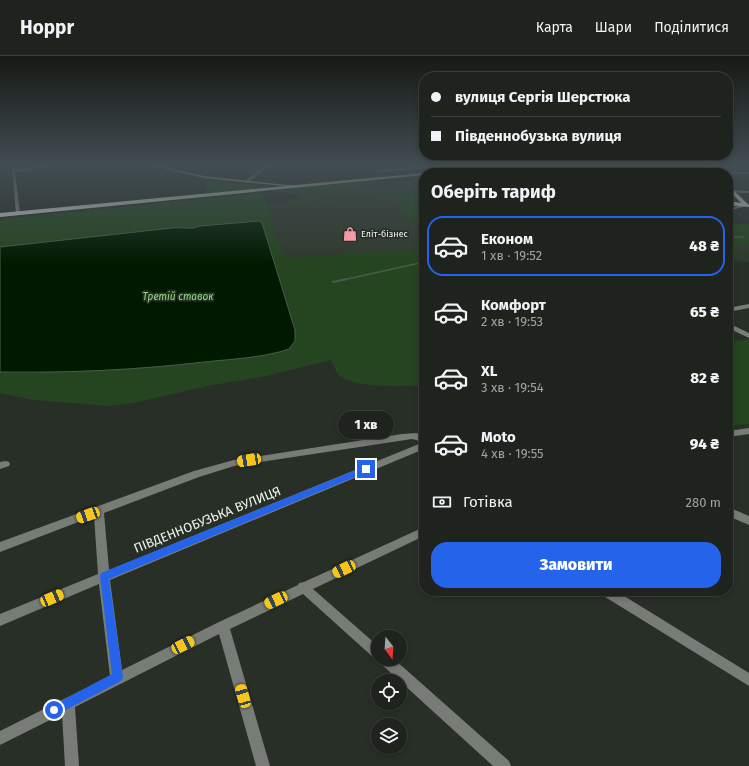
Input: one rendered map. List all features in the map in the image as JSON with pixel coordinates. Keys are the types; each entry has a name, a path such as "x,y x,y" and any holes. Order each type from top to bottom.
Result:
{"main road":[{"path":"0,215 175,198"},
{"path":"738,198 747,206"},
{"path":"733,204 747,206"}],"street":[{"path":"17,198 18,214"},
{"path":"733,209 747,206"},
{"path":"733,309 749,306"},
{"path":"733,328 749,336"},
{"path":"733,433 749,431"},
{"path":"0,547 197,474 234,463 390,439 419,438"},
{"name":"ПІВДЕННОБУЗЬКА ВУЛИЦЯ","path":"0,620 419,447"},
{"path":"98,511 104,576 117,677"},
{"path":"733,513 749,521"},
{"path":"0,738 68,704 117,677 303,587 419,533"},
{"path":"303,587 371,648"},
{"path":"614,596 749,680"},
{"path":"222,626 263,766"},
{"path":"392,666 504,766"},
{"path":"68,704 72,766"}],"shaded area":[{"path":"299,198 344,198 301,202"},
{"name":"Еліт-бізнес","path":"395,198 408,218 419,217 419,249 285,258 266,204 288,202 289,205"},
{"path":"733,244 749,246 749,262 733,261"}],"green space":[{"path":"209,198 264,198 285,258 419,249 419,386 379,386 355,382 345,379 338,374 331,360 261,377 213,385 133,403 110,406 33,400 0,393 0,219"},
{"path":"344,198 379,198 289,205 287,200 299,199 301,202"},
{"path":"395,198 419,198 419,218 408,219"},
{"path":"733,224 749,224 749,246 733,244"},
{"path":"749,339 749,424 733,426 733,341"}],"water":[{"name":"Третій ставок","path":"259,221 262,223 295,330 295,341 289,349 247,358 128,369 0,372 0,247 172,228 193,228 200,226"}],"waterway":[{"path":"733,237 744,237"},
{"path":"343,280 419,263"},
{"path":"333,282 347,279"}],"place":[{"name":"Еліт-бізнес","path":"350,234"}],"route":[{"path":"54,710 117,677 104,576 366,469"}]}
